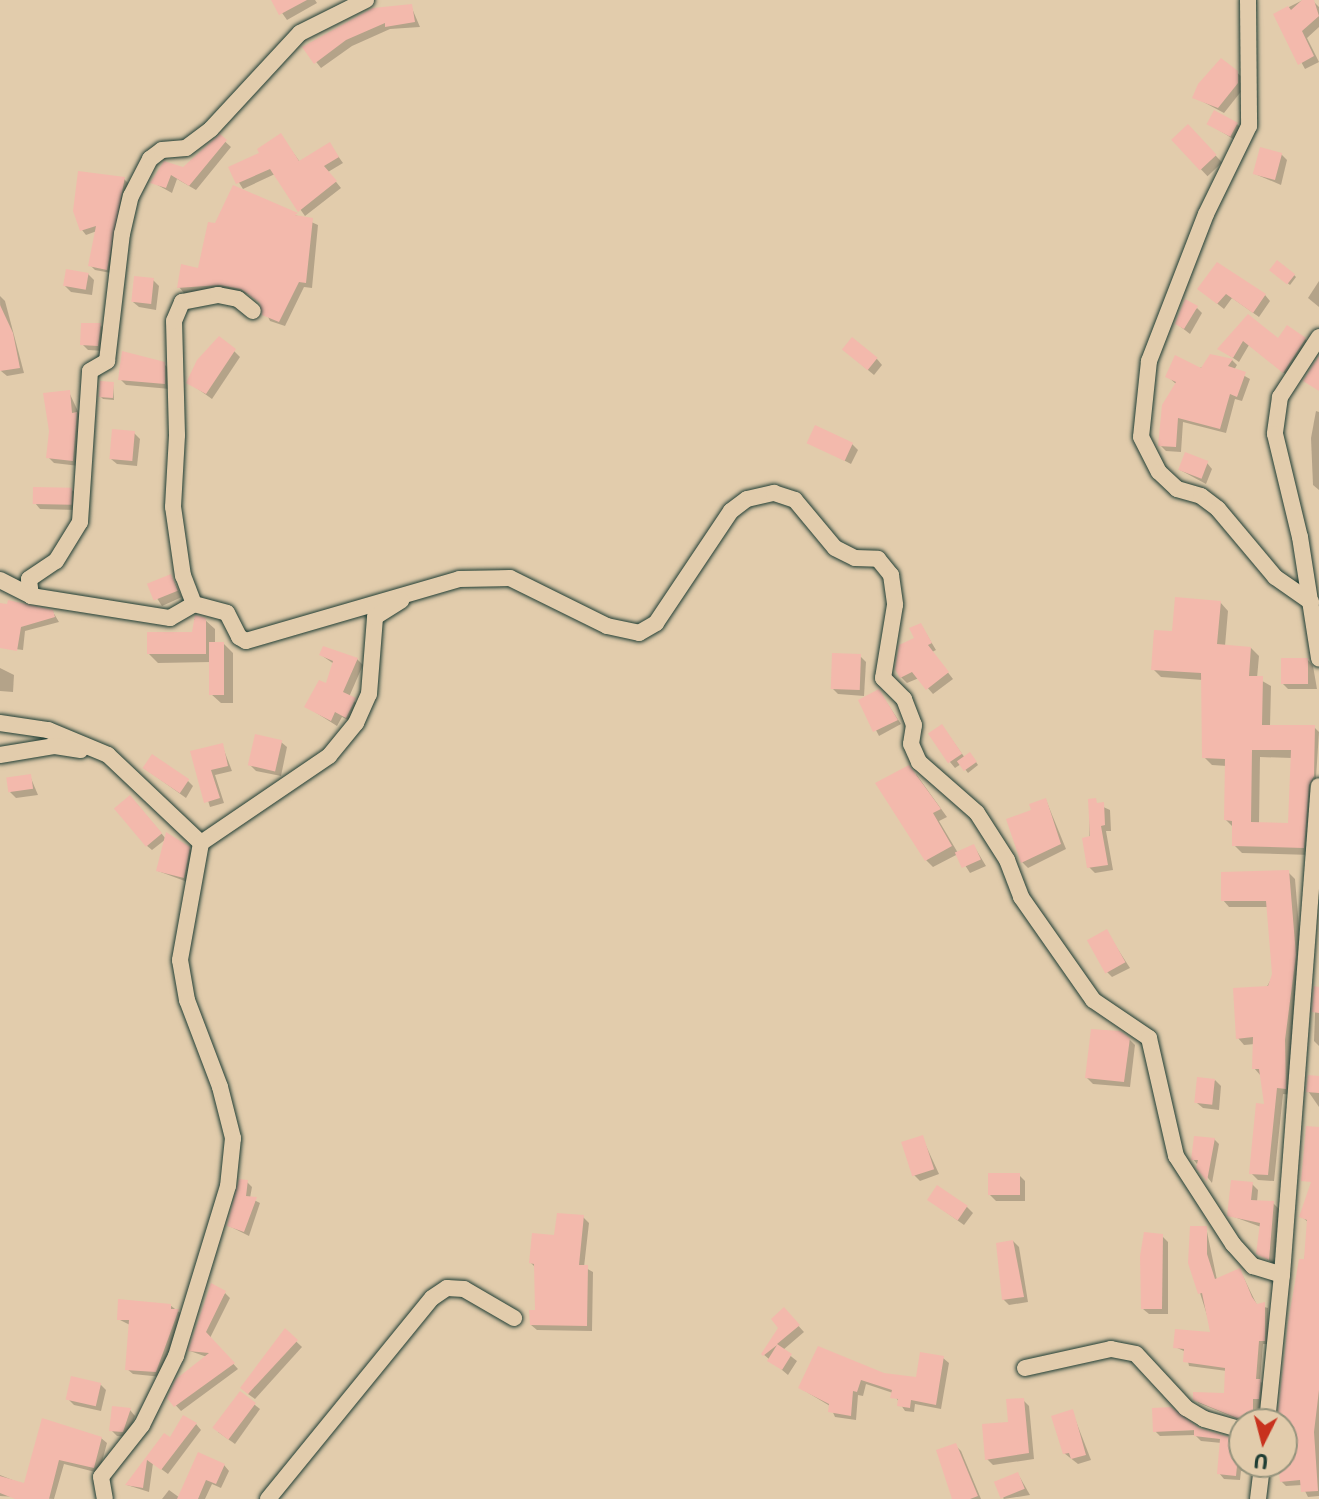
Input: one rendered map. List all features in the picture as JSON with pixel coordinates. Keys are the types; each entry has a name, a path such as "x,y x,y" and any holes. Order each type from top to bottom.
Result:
{"street":[{"path":"31,596 29,579 56,561 80,522 90,371 107,361 122,234 131,196 150,159 162,150 186,148 211,129 300,33 366,0"},
{"path":"1248,0 1249,126 1206,214 1149,361 1141,437 1159,472 1177,489 1201,496 1218,509 1275,577 1311,602"},
{"path":"194,604 183,576 173,508 177,435 174,321 182,302 218,295 238,299 253,311"},
{"path":"1319,337 1280,397 1275,434 1311,602 1319,659"},
{"path":"2,582 31,596 170,618 194,604 227,613 239,637 252,641 459,579 510,578 607,626 639,634 656,624 731,512 747,499 774,493 804,507 844,555 878,559 891,575 895,605 883,678 904,699 914,725 911,744 919,762 977,813 1007,860 1021,897 1093,1000 1149,1038 1176,1156 1233,1244 1253,1266 1282,1275"},
{"path":"105,1499 101,1477 142,1425 176,1356 228,1186 233,1138 220,1087 187,1000 180,960 201,843 329,756 356,723 369,694 375,617 419,590"},
{"path":"0,723 48,730 108,755 201,843"},
{"path":"0,755 55,746 108,755"},
{"path":"1268,1408 1282,1275 1319,786"},
{"path":"268,1499 432,1298 447,1289 464,1289 514,1318"},
{"path":"1025,1368 1111,1349 1136,1354 1186,1408 1204,1419 1228,1426"},
{"path":"1258,1499 1260,1478"}],"building":[{"path":"271,0 307,0 279,15"},
{"path":"1302,0 1314,0 1319,16 1302,31 1314,56 1298,65 1273,14 1288,6 1291,10"},
{"path":"412,4 415,22 385,27 385,23 346,40 314,64 302,47 373,8"},
{"path":"1221,58 1238,71 1238,83 1218,108 1192,98 1198,84"},
{"path":"1214,110 1238,123 1230,137 1206,124"},
{"path":"1188,124 1217,155 1200,170 1171,140"},
{"path":"281,133 299,161 330,142 339,157 324,166 337,181 298,212 270,169 236,184 228,167 259,153 257,149"},
{"path":"220,134 227,140 189,186 171,175 166,188 150,183 164,161 183,167"},
{"path":"1260,147 1282,153 1275,180 1253,174"},
{"path":"78,171 125,177 107,270 88,266 96,226 80,231 73,211"},
{"path":"233,185 298,213 295,215 313,218 306,283 299,282 279,322 262,315 260,303 241,289 220,285 177,288 181,264 198,268 208,222 215,223"},
{"path":"1277,260 1295,274 1287,284 1269,270"},
{"path":"1217,262 1266,294 1253,313 1226,294 1217,304 1197,289"},
{"path":"66,269 89,273 86,290 63,286"},
{"path":"134,276 154,278 151,304 131,302"},
{"path":"1185,299 1198,306 1184,329 1175,324"},
{"path":"0,305 13,333 20,368 0,371"},
{"path":"1248,314 1278,338 1287,325 1306,338 1283,373 1243,341 1233,358 1217,349"},
{"path":"81,323 101,323 98,346 80,345"},
{"path":"219,336 236,349 206,394 186,383 197,360"},
{"path":"852,337 878,358 868,370 842,349"},
{"path":"122,351 165,362 165,384 118,380"},
{"path":"1210,354 1233,359 1228,366 1246,372 1237,397 1230,394 1220,429 1178,418 1176,447 1158,446 1162,405 1176,382 1165,377 1175,355 1201,368"},
{"path":"1319,356 1319,391 1303,381"},
{"path":"100,381 114,382 113,398 99,397"},
{"path":"70,390 72,413 77,412 73,461 46,458 49,431 43,393"},
{"path":"815,425 853,443 845,461 807,443"},
{"path":"112,429 135,431 132,461 109,459"},
{"path":"1185,452 1208,461 1202,479 1178,470"},
{"path":"33,487 72,488 72,505 33,504"},
{"path":"171,574 178,591 154,600 147,584"},
{"path":"1175,597 1221,601 1217,644 1251,647 1249,676 1263,676 1262,725 1315,725 1314,776 1309,785 1304,848 1232,846 1232,821 1224,820 1225,759 1202,758 1201,673 1151,670 1154,630 1172,631","holes":["1252,750 1291,750 1288,823 1251,822"]},
{"path":"8,600 53,610 55,617 21,627 17,651 0,648 0,603 7,604"},
{"path":"195,615 206,618 206,654 147,654 147,632 192,632"},
{"path":"921,623 932,643 928,645 949,672 926,690 912,672 900,678 895,669 899,645 914,638 909,628"},
{"path":"209,642 224,642 224,695 209,695"},
{"path":"323,646 358,658 343,692 356,698 346,718 335,712 331,721 304,707 319,680 326,683 333,661 319,655"},
{"path":"832,653 861,654 860,690 831,689"},
{"path":"1281,658 1308,658 1308,684 1281,684"},
{"path":"879,689 898,720 873,732 858,700"},
{"path":"942,724 962,754 948,763 928,734"},
{"path":"255,734 282,740 275,771 248,765"},
{"path":"223,743 228,766 211,770 220,798 204,803 190,751"},
{"path":"970,752 977,762 964,771 957,761"},
{"path":"152,754 189,779 180,793 142,768"},
{"path":"909,765 941,809 933,813 952,846 925,861 875,783"},
{"path":"31,774 33,789 8,792 6,777"},
{"path":"130,795 162,833 146,847 114,808"},
{"path":"1046,798 1061,844 1021,863 1006,819 1031,810 1029,804"},
{"path":"1096,798 1097,803 1104,802 1105,825 1101,826 1108,865 1087,868 1082,838 1090,836 1088,799"},
{"path":"166,832 190,847 184,878 156,871"},
{"path":"974,844 981,860 962,868 955,853"},
{"path":"1289,870 1296,955 1285,1040 1286,1089 1277,1088 1268,1175 1249,1174 1256,1103 1264,1104 1259,1069 1252,1069 1253,1037 1236,1039 1233,988 1268,986 1272,974 1266,901 1221,901 1221,872"},
{"path":"1107,929 1125,962 1105,973 1087,940"},
{"path":"1314,986 1319,987 1319,1013 1312,1012"},
{"path":"1091,1029 1120,1031 1130,1038 1124,1082 1085,1078"},
{"path":"1308,1075 1319,1076 1319,1093 1306,1092"},
{"path":"1197,1077 1215,1079 1212,1105 1194,1103"},
{"path":"1306,1126 1319,1127 1319,1390 1314,1432 1318,1491 1301,1492 1300,1480 1280,1482 1280,1478 1298,1478 1298,1408 1279,1408 1288,1322 1299,1259 1304,1259 1307,1220 1299,1217 1311,1182 1301,1181"},
{"path":"923,1135 934,1169 912,1176 901,1142"},
{"path":"1194,1136 1215,1138 1207,1181 1196,1168 1198,1160 1191,1160"},
{"path":"988,1173 1020,1173 1020,1195 988,1195"},
{"path":"239,1179 248,1180 246,1196 257,1197 244,1232 227,1226"},
{"path":"1231,1180 1253,1182 1251,1200 1274,1201 1269,1260 1256,1254 1260,1223 1227,1216"},
{"path":"937,1185 968,1206 958,1221 927,1200"},
{"path":"557,1213 584,1215 579,1265 588,1265 587,1326 530,1325 529,1310 535,1310 534,1264 529,1263 532,1233 554,1235"},
{"path":"1190,1226 1207,1226 1207,1254 1215,1279 1240,1268 1257,1304 1265,1302 1265,1341 1259,1341 1256,1379 1261,1379 1259,1399 1253,1399 1253,1408 1228,1408 1228,1414 1193,1400 1193,1392 1224,1393 1225,1368 1183,1362 1184,1349 1173,1348 1175,1329 1210,1332 1202,1293 1198,1294 1188,1263"},
{"path":"1144,1232 1163,1234 1162,1309 1141,1309 1140,1256"},
{"path":"1013,1240 1024,1297 1002,1300 996,1243"},
{"path":"211,1283 226,1291 206,1332 235,1363 174,1407 167,1398 176,1379 209,1353 188,1351"},
{"path":"118,1299 171,1304 171,1309 179,1309 156,1372 125,1370 129,1320 117,1320"},
{"path":"784,1307 800,1325 777,1344 792,1354 782,1370 767,1361 777,1345 763,1356 761,1354 778,1328 771,1319"},
{"path":"285,1328 298,1340 248,1394 240,1388"},
{"path":"818,1346 884,1373 916,1377 920,1352 944,1356 936,1405 911,1400 910,1408 897,1406 898,1399 890,1398 892,1390 861,1380 857,1392 853,1391 851,1416 828,1412 829,1404 798,1388"},
{"path":"71,1376 101,1383 96,1406 66,1399"},
{"path":"240,1391 256,1403 228,1440 212,1428"},
{"path":"1024,1398 1029,1453 985,1460 982,1424 1008,1422 1006,1399"},
{"path":"112,1406 131,1408 123,1432 109,1431"},
{"path":"1171,1407 1199,1428 1228,1437 1228,1475 1217,1474 1220,1439 1194,1436 1194,1430 1153,1432 1152,1408"},
{"path":"1073,1409 1086,1455 1071,1459 1069,1453 1063,1454 1051,1416"},
{"path":"183,1415 197,1423 161,1470 147,1460 143,1488 125,1485 164,1433 170,1437"},
{"path":"42,1418 102,1437 94,1468 59,1460 49,1499 15,1499 0,1493 0,1476 24,1483"},
{"path":"956,1443 978,1496 970,1499 952,1499 936,1450"},
{"path":"198,1452 225,1464 216,1484 206,1480 198,1499 177,1499"},
{"path":"1018,1472 1025,1489 1001,1498 994,1482"}]}
